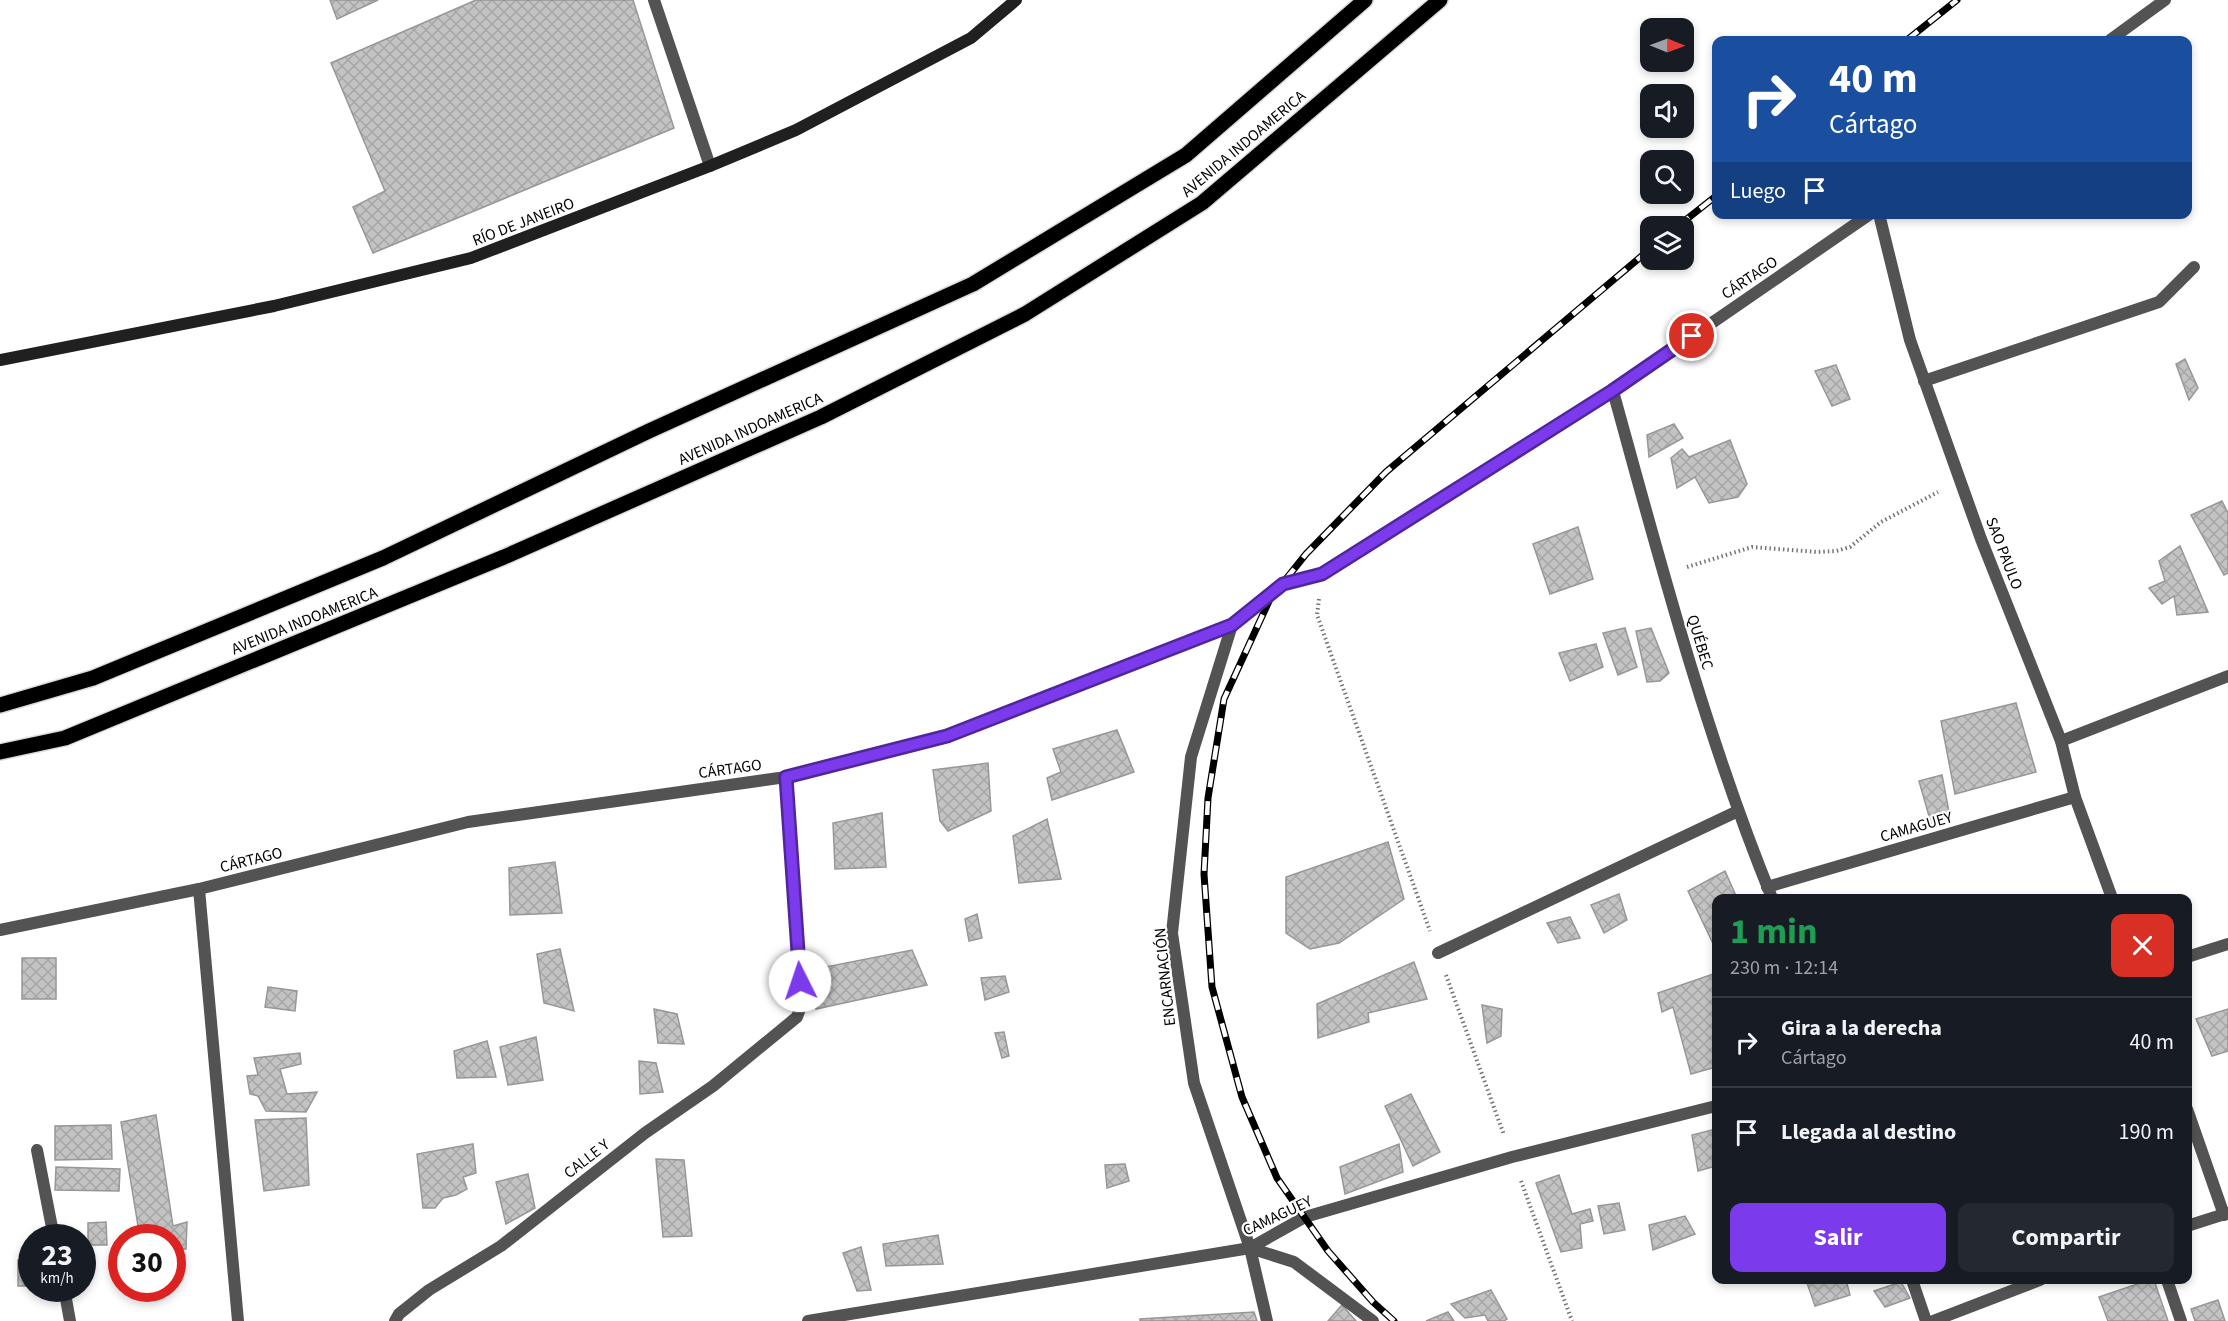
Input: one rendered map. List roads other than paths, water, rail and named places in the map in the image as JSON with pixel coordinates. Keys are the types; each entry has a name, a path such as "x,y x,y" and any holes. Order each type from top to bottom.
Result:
{"main road":[{"name":"AVENIDA INDOAMERICA","path":"0,705 93,678 382,558 660,426 973,284 1186,155 1365,0"},
{"name":"AVENIDA INDOAMERICA","path":"0,752 65,738 504,557 821,417 1024,314 1202,202 1440,0"}],"street":[{"path":"654,0 710,166"},
{"name":"RÍO DE JANEIRO","path":"0,360 274,306 471,258 710,166 796,130 971,38 1016,0"},
{"path":"2116,36 2165,0"},
{"name":"CÁRTAGO","path":"0,930 199,889 468,822 786,777 947,736 1232,625 1283,584 1322,574 1612,391 1863,219"},
{"name":"SAO PAULO","path":"1880,219 1910,340 1960,481 2061,741 2075,797 2111,894"},
{"path":"1924,381 2159,302 2194,267"},
{"name":"QUÉBEC","path":"1612,391 1662,570 1738,810 1770,893"},
{"name":"ENCARNACIÓN","path":"1232,625 1191,757 1172,933 1194,1083 1250,1248 1267,1321"},
{"path":"2061,741 2228,676"},
{"name":"CALLE Y","path":"394,1321 399,1314 429,1290 501,1245 645,1133 713,1086 797,1017 802,1003 786,777"},
{"name":"CAMAGUEY","path":"1770,893 2075,797"},
{"path":"1438,953 1738,810"},
{"path":"199,889 238,1321"},
{"path":"2192,955 2228,944"},
{"name":"CAMAGUEY","path":"808,1321 1250,1248 1305,1217 1512,1157 1712,1107"},
{"path":"2192,1122 2226,1214 2192,1224"},
{"path":"37,1150 51,1224"},
{"path":"1250,1248 1294,1262 1372,1321"},
{"path":"1913,1284 1926,1321"},
{"path":"1933,1321 2030,1284"},
{"path":"2168,1284 2181,1321"},
{"path":"67,1302 70,1321"}],"railway":[{"path":"1912,36 1957,0"},
{"path":"1691,216 1712,199"},
{"path":"1394,1321 1373,1302 1328,1251 1277,1178 1242,1097 1212,987 1204,874 1208,798 1224,699 1270,599 1306,554 1386,472 1640,257"}]}
